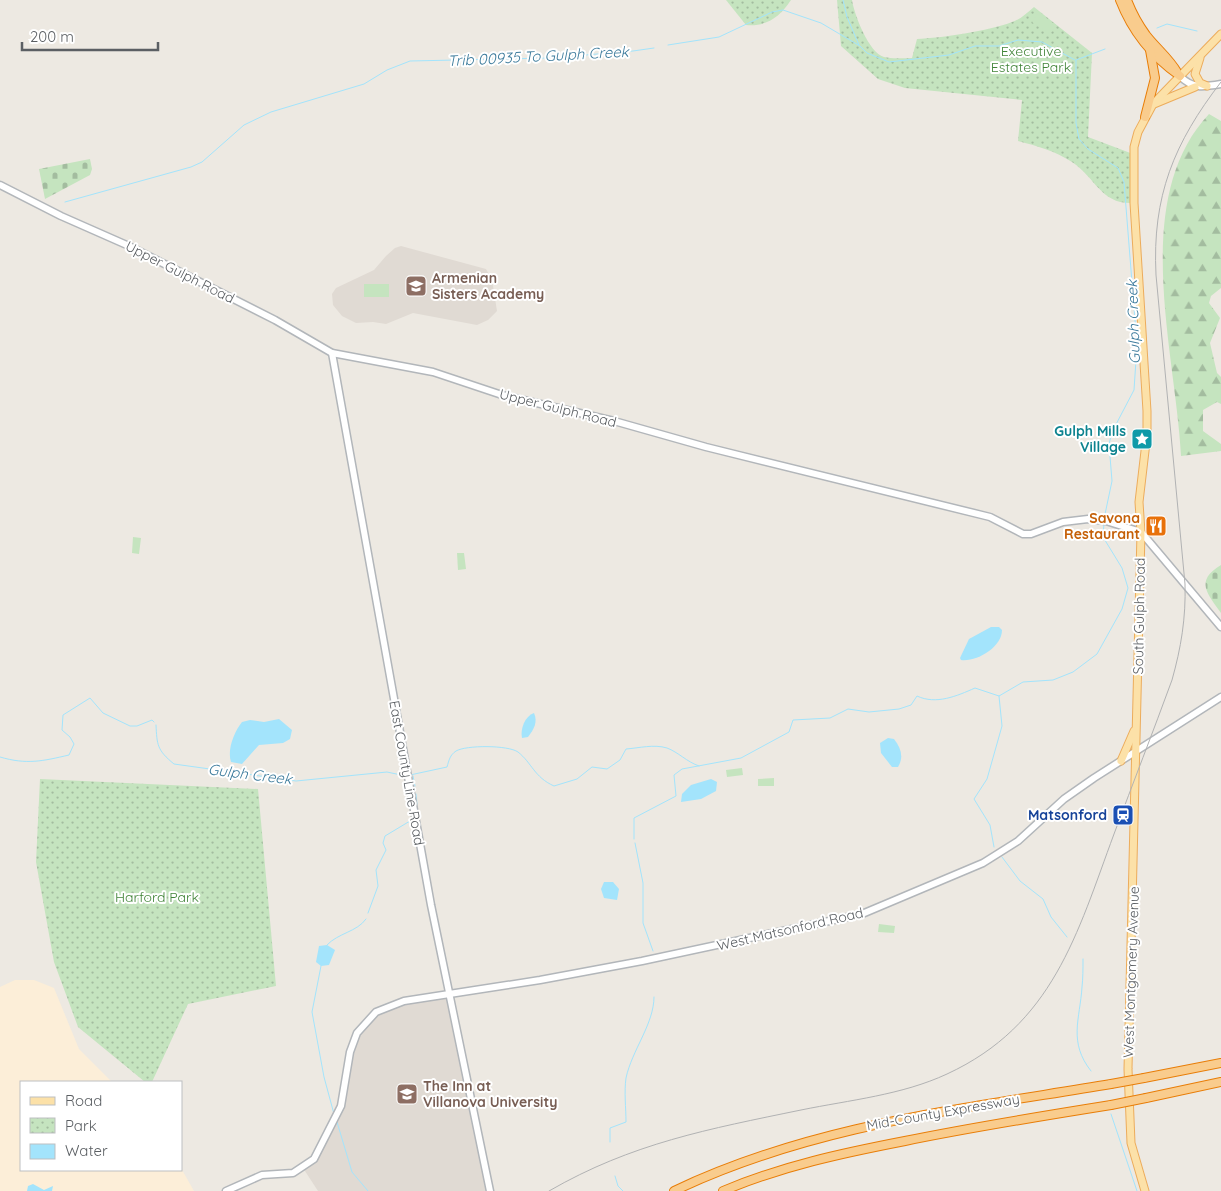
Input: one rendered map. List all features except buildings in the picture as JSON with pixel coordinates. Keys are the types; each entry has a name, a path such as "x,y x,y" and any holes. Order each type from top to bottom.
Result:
{"highway":[{"path":"1120,0 1128,21 1150,49 1180,76"},
{"path":"1127,0 1133,16 1146,36 1173,64 1180,76"},
{"path":"1145,117 1156,72 1150,49"},
{"name":"Mid-County Expressway","path":"674,1191 727,1168 834,1133 878,1122 1111,1084 1221,1063"},
{"name":"Mid-County Expressway","path":"723,1191 761,1175 838,1154 987,1125 1111,1105 1221,1082"}],"main road":[{"name":"South Gulph Road","path":"1136,751 1141,532 1139,502 1147,434 1147,411 1134,203 1133,154 1138,132 1153,104 1221,34"},
{"path":"1202,54 1195,74 1200,83 1207,86"},
{"path":"1153,104 1195,87"},
{"path":"1121,761 1137,724"},
{"name":"West Montgomery Avenue","path":"1136,751 1128,1069 1132,1143 1145,1191"}],"street":[{"path":"1180,76 1186,83 1195,87 1221,84"},
{"name":"Upper Gulph Road","path":"0,185 61,216 129,246 275,320 332,352 433,372 502,395 614,421 990,517 1023,534 1031,534 1063,522 1088,519 1104,521 1141,532"},
{"name":"East County Line Road","path":"332,352 387,668 490,1191"},
{"path":"1141,532 1221,627"},
{"name":"West Matsonford Road","path":"226,1191 262,1175 293,1173 314,1159 337,1114 345,1091 353,1041 362,1025 376,1012 392,1004 649,959 862,914 984,863 1018,841 1064,799 1221,696"}],"shaded area":[{"name":"Armenian Sisters Academy","path":"401,246 486,269 492,280 497,311 488,320 477,325 413,313 386,324 373,322 356,323 342,316 333,305 332,294 336,288 374,270 395,248"},
{"path":"15,980 34,980 54,988 79,1049 111,1081 20,1081 20,1171 182,1170 194,1191 0,1191 0,987"},
{"name":"The Inn at Villanova University","path":"450,995 490,1191 318,1191 303,1168 306,1166 341,1106 353,1041 383,1008"}],"green space":[{"path":"726,0 791,0 772,20 760,24 746,25"},
{"name":"Executive Estates Park","path":"837,0 852,0 859,23 873,48 884,57 894,58 912,58 917,39 965,34 1002,25 1024,16 1034,7 1092,53 1088,137 1133,154 1134,203 1114,200 1106,195 1080,168 1066,158 1046,149 1018,141 1022,100 905,88 878,79 841,46"},
{"path":"1038,13 1056,25 1050,34 1032,22"},
{"path":"1060,58 1061,72 1041,73 1040,59"},
{"path":"1209,114 1221,121 1221,288 1211,296 1209,303 1220,318 1210,343 1217,373 1221,377 1221,404 1217,402 1203,410 1203,431 1221,444 1221,451 1181,456 1163,278 1164,232 1170,189 1185,149"},
{"path":"90,159 92,169 90,175 45,199 39,169"},
{"path":"364,284 389,284 389,297 364,297"},
{"path":"133,537 141,538 139,554 132,553"},
{"path":"457,553 464,553 466,569 458,570"},
{"path":"1221,565 1221,613 1208,594 1206,582 1213,571"},
{"path":"742,768 743,775 727,777 726,770"},
{"path":"774,778 774,786 758,786 758,779"},
{"name":"Harford Park","path":"40,779 258,789 276,986 188,1004 152,1081 144,1081 78,1027 54,962 36,862"},
{"path":"879,924 895,926 894,933 878,932"}],"water":[{"path":"991,627 999,627 1002,630 998,642 981,656 974,659 961,660 960,658 969,639"},
{"path":"534,713 536,719 534,728 528,737 522,738 524,723"},
{"path":"279,719 292,730 290,739 283,743 259,745 242,764 231,762 232,741 242,722 250,720 264,722"},
{"path":"888,738 894,739 900,749 901,760 898,767 892,767 881,753 880,743"},
{"path":"711,779 717,782 716,791 701,799 681,802 682,794 691,785"},
{"path":"604,882 613,882 619,889 617,900 604,898 601,889"},
{"path":"327,945 335,950 329,965 321,966 316,962 319,946"},
{"path":"33,1184 44,1190 53,1186 52,1191 27,1191 28,1186"}],"waterway":[{"path":"843,0 847,17 859,45"},
{"name":"Trib 00935 To Gulph Creek","path":"668,45 719,37 772,12 783,10 821,23 860,46 867,53 889,62 949,55 975,46 999,46 1018,40 1042,42 1075,60"},
{"name":"Gulph Creek","path":"1157,28 1167,24 1197,31"},
{"name":"Trib 00935 To Gulph Creek","path":"65,202 191,167 202,162 244,125 271,112 364,84 387,70 410,61 550,58 654,48"},
{"name":"Gulph Creek","path":"1104,519 1112,481 1109,444 1112,432 1134,390 1137,345 1124,182 1118,168 1088,149 1079,139 1076,123 1076,60 1105,49"},
{"name":"Gulph Creek","path":"634,839 634,818 676,796 674,775 682,769 741,758 789,732 793,720 830,718 848,709 869,712 899,709 911,705 917,696 924,699 939,700 975,688 999,696 1023,682 1053,680 1073,672 1097,654 1122,609 1128,588 1122,568 1103,537 1104,523"},
{"path":"994,847 990,825 974,799 987,779 1002,726 999,696"},
{"name":"Gulph Creek","path":"0,757 19,761 35,761 69,755 74,744 70,737 62,730 63,715 90,698 103,713 130,726 137,726 152,720 154,722"},
{"name":"Gulph Creek","path":"156,725 159,747 164,755 174,764 296,781 387,772 401,775"},
{"name":"Gulph Creek","path":"410,775 447,767 451,756 456,751 477,747 506,748 518,752 542,778 554,786 577,779 592,767 607,769 620,760 626,749 652,746 667,748 699,766"},
{"path":"413,776 415,786"},
{"path":"416,794 417,804"},
{"path":"368,913 378,886 376,870 386,850 383,843 385,836 410,821"},
{"path":"635,843 643,883 643,923 653,951"},
{"path":"1002,857 1020,881 1043,899 1051,917 1067,937"},
{"path":"327,945 336,938 358,927 366,919"},
{"path":"1083,959 1077,1030 1080,1050 1091,1071"},
{"path":"321,966 312,1012 324,1077 334,1114"},
{"path":"610,1142 610,1128 626,1122 626,1078 633,1057 647,1027 654,997"},
{"path":"1111,1114 1137,1191"},
{"path":"337,1122 352,1172 368,1191"},
{"path":"615,1176 618,1186 623,1191"}],"tram line":[{"path":"549,1191 610,1161 641,1149 734,1124 894,1092 947,1074 983,1054 1013,1030 1037,1003 1056,973 1073,941 1087,907 1172,680 1178,656 1184,621 1185,584 1156,275 1158,220 1162,195 1179,149 1190,127 1221,82"}],"place":[{"name":"Armenian Sisters Academy","path":"416,286"},
{"name":"Gulph Mills Village","path":"1142,439"},
{"name":"Savona Restaurant","path":"1156,526"},
{"name":"Matsonford","path":"1123,815"},
{"name":"The Inn at Villanova University","path":"407,1094"}]}
